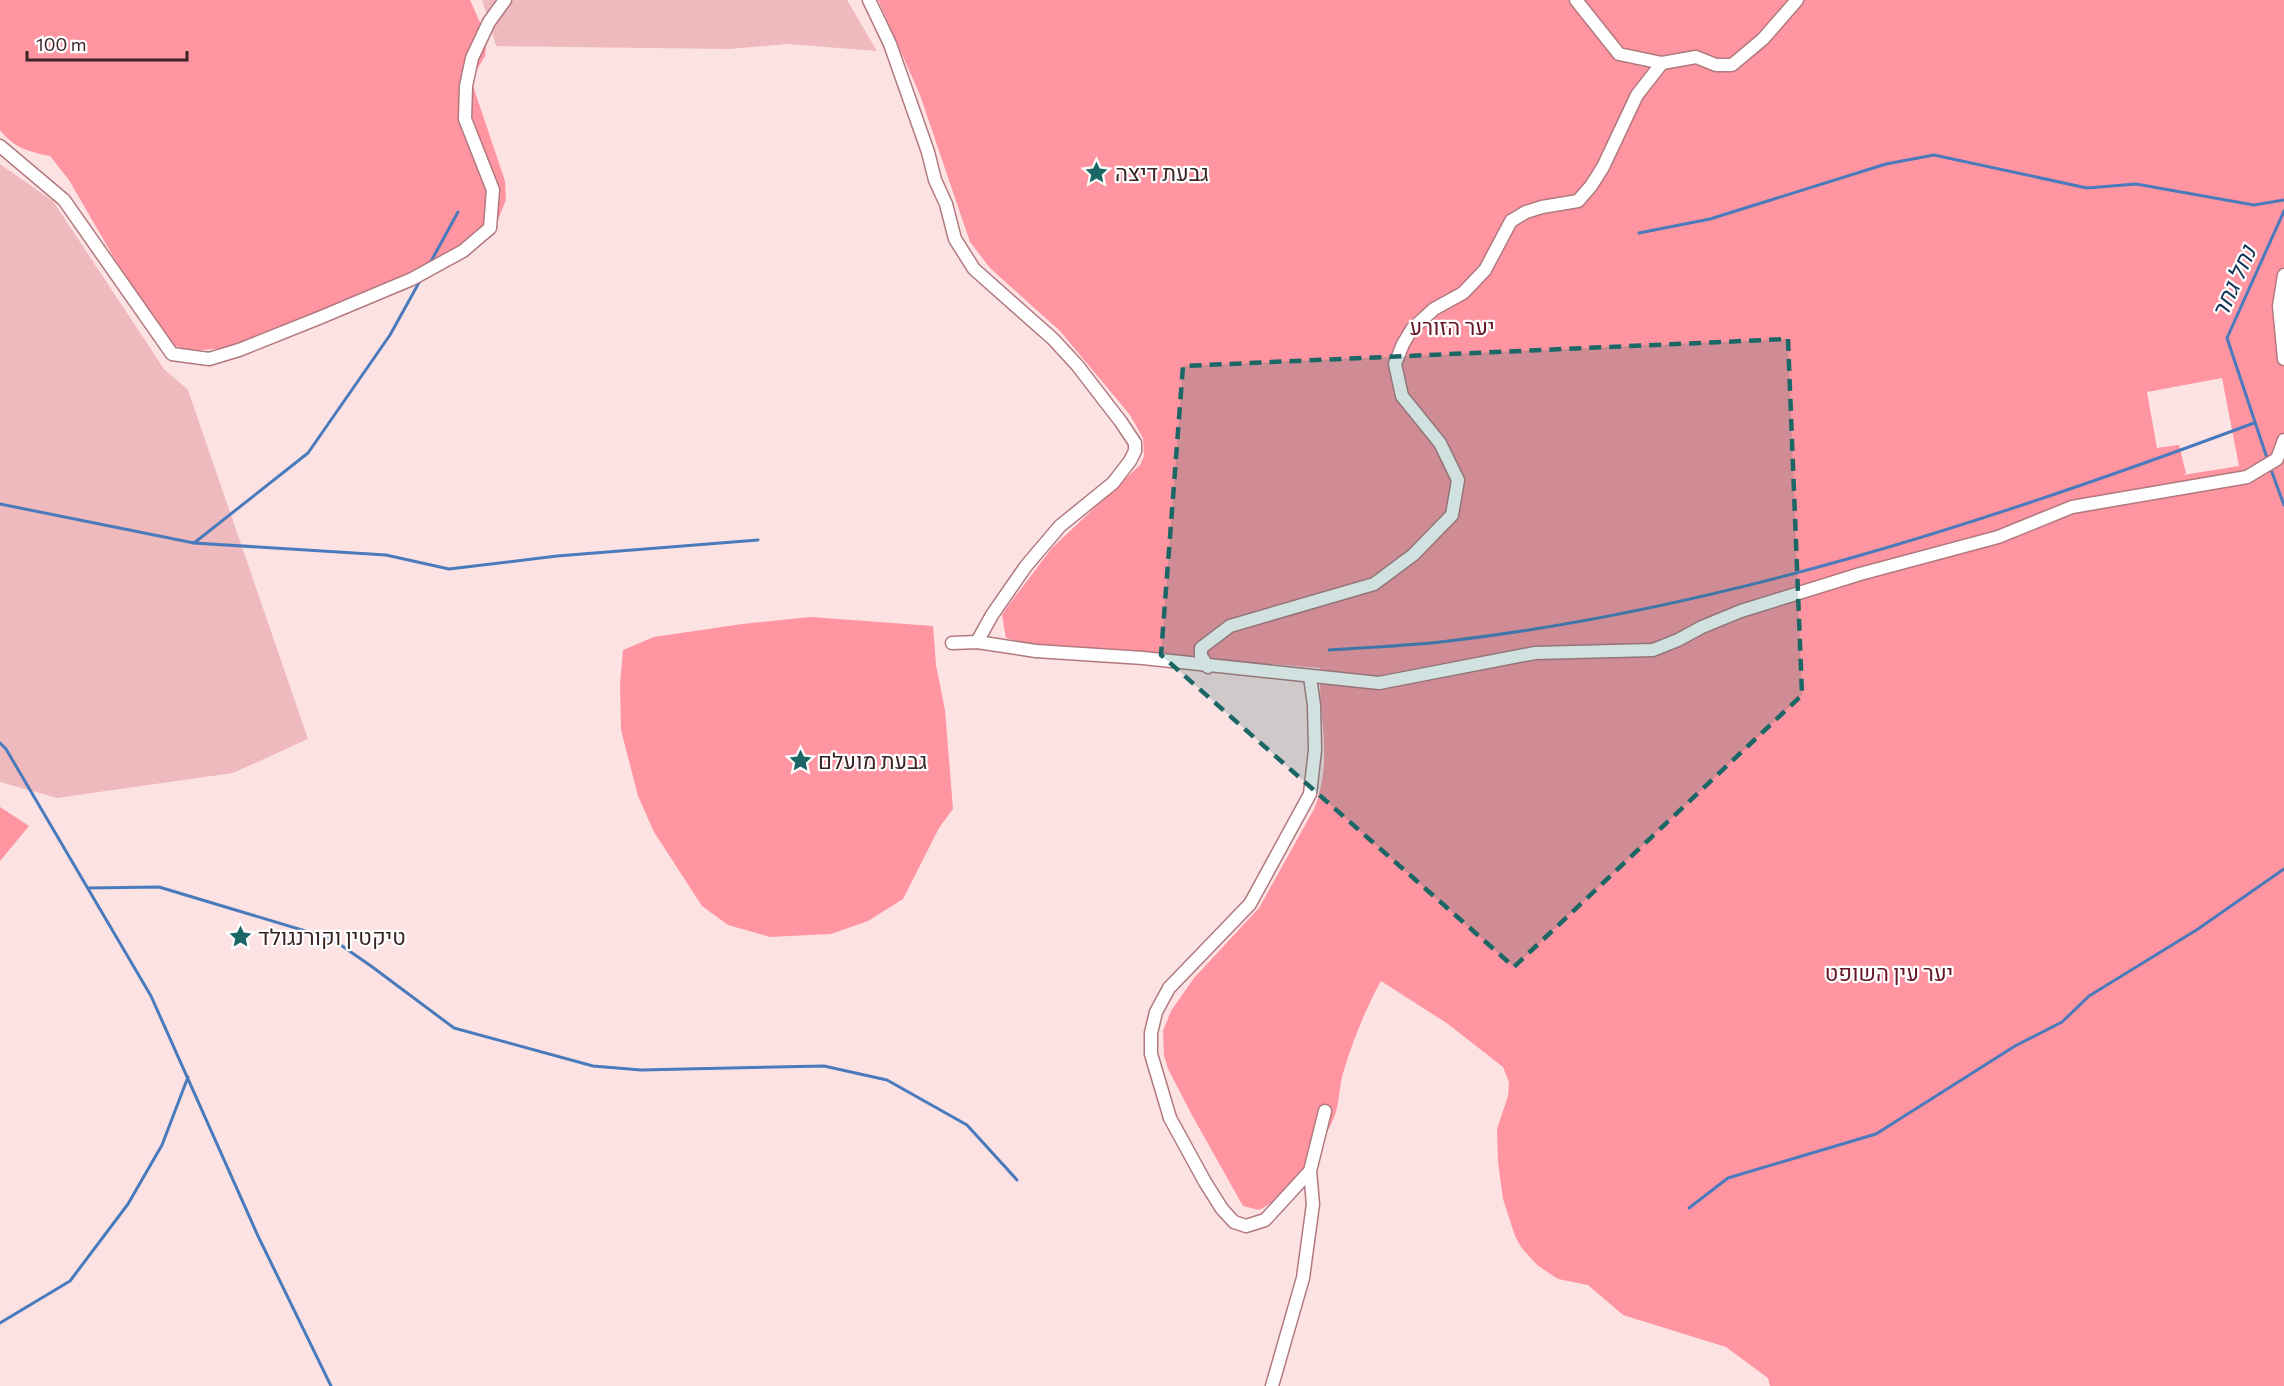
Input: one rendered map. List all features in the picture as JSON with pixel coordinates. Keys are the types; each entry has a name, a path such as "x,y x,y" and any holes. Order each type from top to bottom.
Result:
{"street":[{"path":"0,146 64,200 172,354 209,359 239,350 412,279 463,251 490,228 493,190 465,119 466,86 472,58 489,22 505,0"},
{"path":"869,0 890,44 928,152 935,180 946,204 955,239 974,269 1053,339 1077,365 1135,443 1135,451 1130,461 1113,483 1060,526 1026,566 1002,599 977,642"},
{"path":"1576,0 1619,54 1662,63 1696,57 1716,65 1732,65 1762,39 1797,0"},
{"path":"1208,667 1201,656 1201,648 1230,626 1374,584 1413,555 1452,515 1458,480 1440,443 1402,396 1395,364 1403,344 1412,329 1427,315 1463,293 1485,270 1511,221 1526,212 1542,207 1578,201 1603,167 1637,96 1662,63"},
{"path":"2284,274 2279,306 2284,359"},
{"path":"952,643 977,642 1036,651 1143,658 1208,667 1379,683 1535,652 1653,650 1741,611 1860,574 1998,537 2072,507 2247,477 2277,459 2284,440"},
{"path":"1310,677 1314,705 1315,750 1310,794 1250,904 1169,988 1156,1012 1151,1033 1151,1054 1170,1118 1205,1182 1222,1209 1234,1222 1246,1226 1265,1220 1310,1171"},
{"path":"1272,1386 1303,1278 1313,1204 1310,1171 1325,1111"}],"highlighted area":[{"path":"1788,339 1802,695 1514,967 1161,655 1183,366"}],"shaded area":[{"path":"482,0 847,0 877,51 787,44 729,49 496,46"},
{"path":"0,164 53,201 164,369 188,390 308,739 233,773 57,798 0,782"}],"green space":[{"path":"0,0 470,0 487,38 485,56 476,71 473,86 505,181 506,200 492,234 376,291 227,348 189,351 165,342 154,327 69,180 50,156 22,148 0,130"},
{"path":"878,0 2284,0 2284,1386 1770,1386 1768,1378 1726,1347 1623,1315 1588,1285 1558,1279 1537,1265 1521,1247 1515,1236 1503,1199 1498,1162 1497,1129 1508,1096 1509,1082 1503,1067 1448,1024 1381,981 1351,1047 1342,1075 1335,1115 1314,1156 1294,1182 1271,1203 1259,1210 1243,1206 1168,1069 1164,1055 1163,1031 1171,1011 1194,978 1259,908 1314,809 1320,791 1324,756 1320,668 1035,645 1006,638 1002,615 1008,606 1052,548 1140,465 1144,456 1143,438 1130,415 1060,331 990,268 970,242 920,95","holes":["2222,378 2239,466 2183,475 2186,473 2179,445 2157,448 2147,392"]},
{"path":"811,617 933,626 936,665 945,710 953,809 939,828 903,899 868,921 831,934 770,937 728,925 702,906 654,832 638,796 621,730 620,685 623,650 654,637"},
{"path":"0,807 29,826 0,861"}],"waterway":[{"path":"1639,233 1710,219 1886,164 1934,155 2087,188 2136,184 2254,205 2284,200"},
{"name":"נחל גחר","path":"2268,461 2227,338 2284,211"},
{"path":"429,265 458,212"},
{"path":"194,543 308,453 390,335 421,279"},
{"path":"1329,650 1434,643 1552,626 1655,607 1757,583 1958,526 2254,423"},
{"name":"נחל גחר","path":"2270,467 2284,505"},
{"path":"0,504 194,543 386,555 449,569 557,556 758,540"},
{"path":"0,743 6,749 151,996 258,1236 331,1386"},
{"path":"1689,1208 1728,1178 1876,1134 2015,1046 2062,1022 2089,996 2198,929 2284,869"},
{"path":"88,888 159,887 332,939 454,1028 593,1066 641,1070 824,1066 887,1080 967,1125 1017,1180"},
{"path":"0,1323 70,1281 128,1204 162,1145 188,1077"}],"place":[{"name":"גבעת דיצה","path":"1097,173"},
{"name":"גבעת מועלם","path":"800,761"},
{"name":"טיקטין וקורנגולד","path":"240,937"}],"park label":[{"name":"יער הזורע","path":"1452,327"},
{"name":"יער עין השופט","path":"1889,973"}]}
